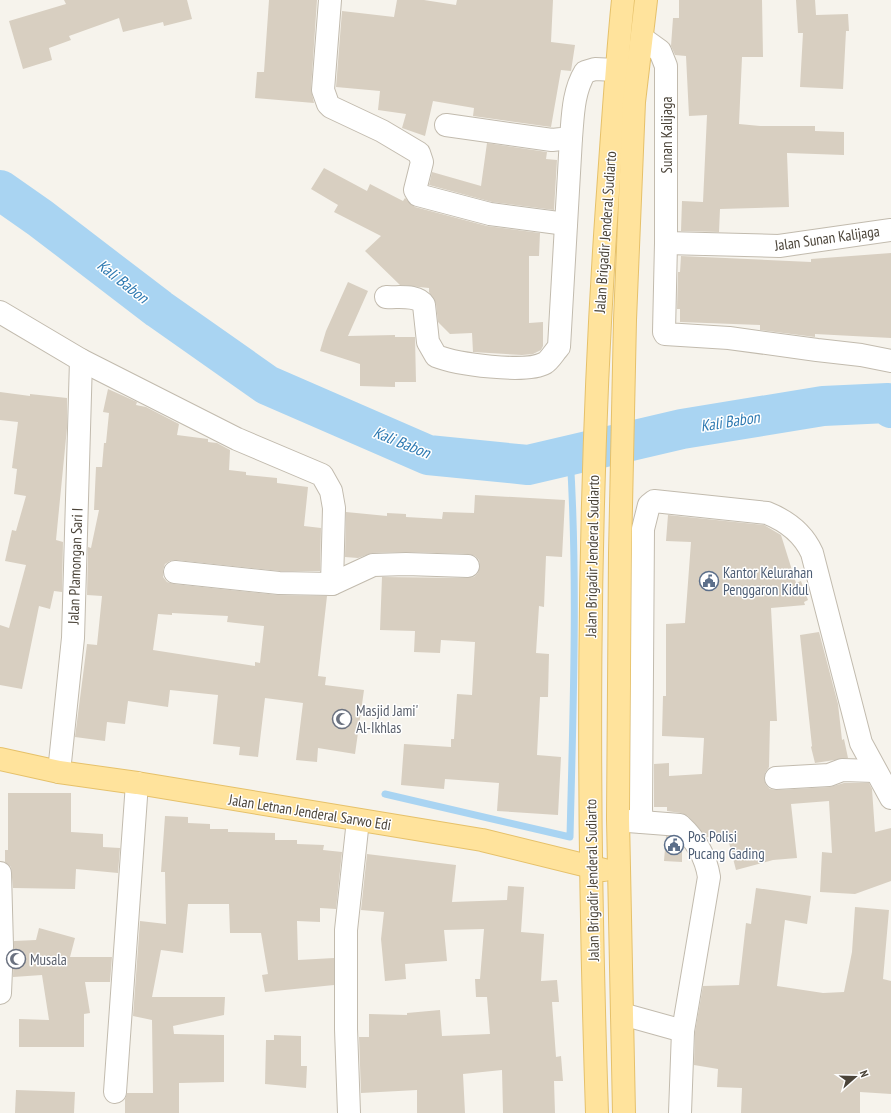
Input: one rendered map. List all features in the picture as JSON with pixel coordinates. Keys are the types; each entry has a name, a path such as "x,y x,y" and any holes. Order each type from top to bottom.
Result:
{"main road":[{"name":"Jalan Brigadir Jenderal Sudiarto","path":"596,1113 591,867 590,557 598,323 616,70 623,0"},
{"name":"Jalan Brigadir Jenderal Sudiarto","path":"624,1113 618,873 620,553 625,320 634,102 646,0"},
{"name":"Jalan Letnan Jenderal Sarwo Edi","path":"0,760 59,772 137,783 482,840 618,873"}],"street":[{"path":"330,0 323,90 324,96 331,108 382,130 419,153 422,162 415,190 418,195 490,214 566,224"},
{"name":"Sunan Kalijaga","path":"642,38 660,51 666,66 666,244 664,332 666,334 729,338 861,355 891,361"},
{"path":"386,297 415,298 421,300 424,305 428,342 436,356 474,365 533,367 546,363 558,347 571,138 574,106 579,83 585,72 595,69 616,70"},
{"path":"446,125 552,140 571,138"},
{"name":"Jalan Sunan Kalijaga","path":"666,244 778,246 891,230"},
{"path":"0,312 81,360 237,439 322,475 331,491 334,508 332,584"},
{"name":"Jalan Plamongan Sari I","path":"59,772 73,638 81,360"},
{"path":"642,822 643,529 649,506 654,501 767,513 785,520 807,543 812,553 861,743 891,798"},
{"path":"175,572 279,583 332,584 373,565 406,564 468,566"},
{"path":"776,778 829,775 842,770 875,771"},
{"path":"115,1092 137,783"},
{"path":"618,819 680,825 698,846 708,868 708,877 683,1031 680,1113"},
{"path":"349,1113 346,1029 346,930 358,820"},
{"path":"0,873 2,946 0,993"},
{"path":"622,1014 683,1031"}],"building":[{"path":"64,0 187,0 192,19 164,26 163,22 123,32 119,18 69,36 71,40 49,48 52,60 23,69 9,21 66,4"},
{"path":"269,0 317,0 311,89 314,103 255,98 257,72 264,72"},
{"path":"397,0 424,0 456,5 457,0 553,0 551,42 575,45 571,71 561,70 551,127 473,116 474,108 433,101 425,136 402,128 406,114 378,110 380,91 336,87 342,11 394,17"},
{"path":"679,0 762,0 763,57 742,57 739,124 760,126 815,126 815,131 844,132 844,155 787,153 789,207 720,209 719,232 681,231 682,201 703,202 707,115 689,116 686,56 675,55 671,46 673,18 679,18"},
{"path":"796,0 815,0 816,15 848,14 849,31 846,31 843,89 800,87 803,33 798,33"},
{"path":"487,143 547,152 546,159 557,160 554,210 492,202 429,185 432,172 481,186"},
{"path":"324,168 367,191 370,184 403,201 405,198 415,207 487,226 540,233 539,256 529,256 529,323 543,322 543,346 541,350 533,354 522,355 473,352 472,333 450,334 438,322 436,304 429,292 429,288 400,285 365,251 381,236 334,212 338,205 311,189"},
{"path":"891,253 891,338 815,334 815,337 760,330 760,325 680,322 680,309 677,309 678,272 680,272 681,256 811,262 811,259"},
{"path":"348,282 368,291 348,336 395,335 395,337 415,337 416,382 395,382 395,387 360,386 360,364 320,351 326,331"},
{"path":"108,389 137,402 136,405 146,407 179,424 177,435 208,439 208,442 217,443 230,450 229,470 246,472 246,475 277,478 277,483 308,487 304,526 321,528 320,571 280,571 176,560 165,564 163,577 167,582 174,584 278,595 327,596 318,676 326,677 325,685 364,690 355,754 318,748 317,762 296,760 303,703 265,698 258,757 239,755 240,747 213,744 218,695 170,690 168,707 128,701 125,724 107,722 105,741 75,737 87,644 97,645 102,596 87,595 88,547 91,548 99,510 94,510 96,467 102,467 109,413 103,412","holes":["172,613 228,616 227,622 264,626 260,663 255,662 255,666 153,650 158,614 172,615"]},
{"path":"0,392 30,396 30,394 67,398 67,428 56,540 63,542 62,592 54,591 50,609 39,606 22,689 0,685 0,625 9,628 26,565 5,561 12,530 16,531 26,496 14,494 17,469 12,468 18,422 0,420"},
{"path":"475,495 565,500 562,557 546,556 544,607 539,606 536,653 549,654 548,697 540,697 537,755 561,757 558,815 497,811 499,783 445,779 444,789 401,785 404,744 451,747 451,739 454,739 457,694 472,695 475,642 441,640 440,653 414,652 415,631 380,630 382,577 474,577 478,573 480,566 479,560 475,556 468,554 406,552 372,553 358,558 345,557 346,512 387,516 387,513 406,514 406,517 442,519 443,512 474,513"},
{"path":"668,515 764,525 781,535 796,583 801,581 808,600 804,602 805,605 771,608 777,721 770,721 769,767 765,773 764,779 766,785 770,789 777,790 830,787 844,783 869,783 872,789 875,832 891,828 891,881 855,894 820,892 822,852 832,853 829,801 791,804 797,858 773,860 736,870 728,839 707,837 688,816 681,813 667,811 667,807 654,807 654,764 669,763 669,776 702,774 704,738 662,736 663,696 666,696 666,624 685,623 691,542 666,541"},
{"path":"819,632 838,704 842,740 844,739 848,758 815,763 811,747 800,635"},
{"path":"8,793 71,793 71,832 103,834 103,847 120,848 118,873 76,869 75,889 13,888 11,867 5,862 5,850 8,850"},
{"path":"165,816 188,817 188,823 210,824 210,829 228,829 228,832 275,833 275,840 297,840 297,844 324,845 323,850 342,852 336,909 320,908 320,922 297,921 298,960 334,958 334,985 265,992 262,975 268,974 261,933 230,933 229,904 188,904 183,953 161,950 152,997 225,997 224,1015 173,1026 174,1034 224,1035 224,1082 179,1083 179,1113 125,1113 125,1099 127,1093 153,1093 152,1020 133,1016 140,921 166,924 165,872 161,872"},
{"name":"Pos Polisi Pucang Gading","path":"666,836 674,837 682,846 682,862 664,861"},
{"path":"367,854 456,865 452,902 507,900 508,886 524,887 521,932 544,934 541,981 557,980 559,1002 552,1002 556,1057 561,1056 563,1081 554,1081 555,1113 503,1113 502,1070 463,1074 465,1113 417,1113 417,1090 361,1093 359,1037 369,1037 369,1014 407,1015 407,1013 440,1010 442,1036 490,1034 487,997 476,997 475,979 480,979 484,929 444,930 447,961 405,964 406,979 385,981 381,939 384,912 361,910"},
{"path":"756,888 811,896 807,924 785,920 777,986 823,993 844,992 852,952 855,907 889,910 883,979 891,981 891,1094 860,1092 860,1113 741,1113 742,1088 717,1087 718,1069 694,1065 695,1032 703,986 739,985 746,923 751,924"},
{"path":"39,928 75,938 70,957 112,957 110,982 85,982 90,1013 84,1014 84,1047 19,1047 19,1019 49,1020 42,975 13,977 14,941 36,940"},
{"path":"274,1035 301,1036 301,1066 307,1066 306,1088 265,1084 266,1040 274,1040"},
{"path":"16,1090 75,1092 74,1113 15,1113"}],"waterway":[{"name":"Kali Babon","path":"0,190 40,218 159,309 267,385 428,455 528,465 682,429 823,406 888,403 891,408"},
{"path":"385,794 570,837 574,598 574,550 570,455"}],"place":[{"name":"Kantor Kelurahan Penggaron Kidul","path":"709,581"},
{"name":"Masjid Jami' Al-Ikhlas","path":"342,719"},
{"name":"Pos Polisi Pucang Gading","path":"674,845"},
{"name":"Musala","path":"16,959"}]}
